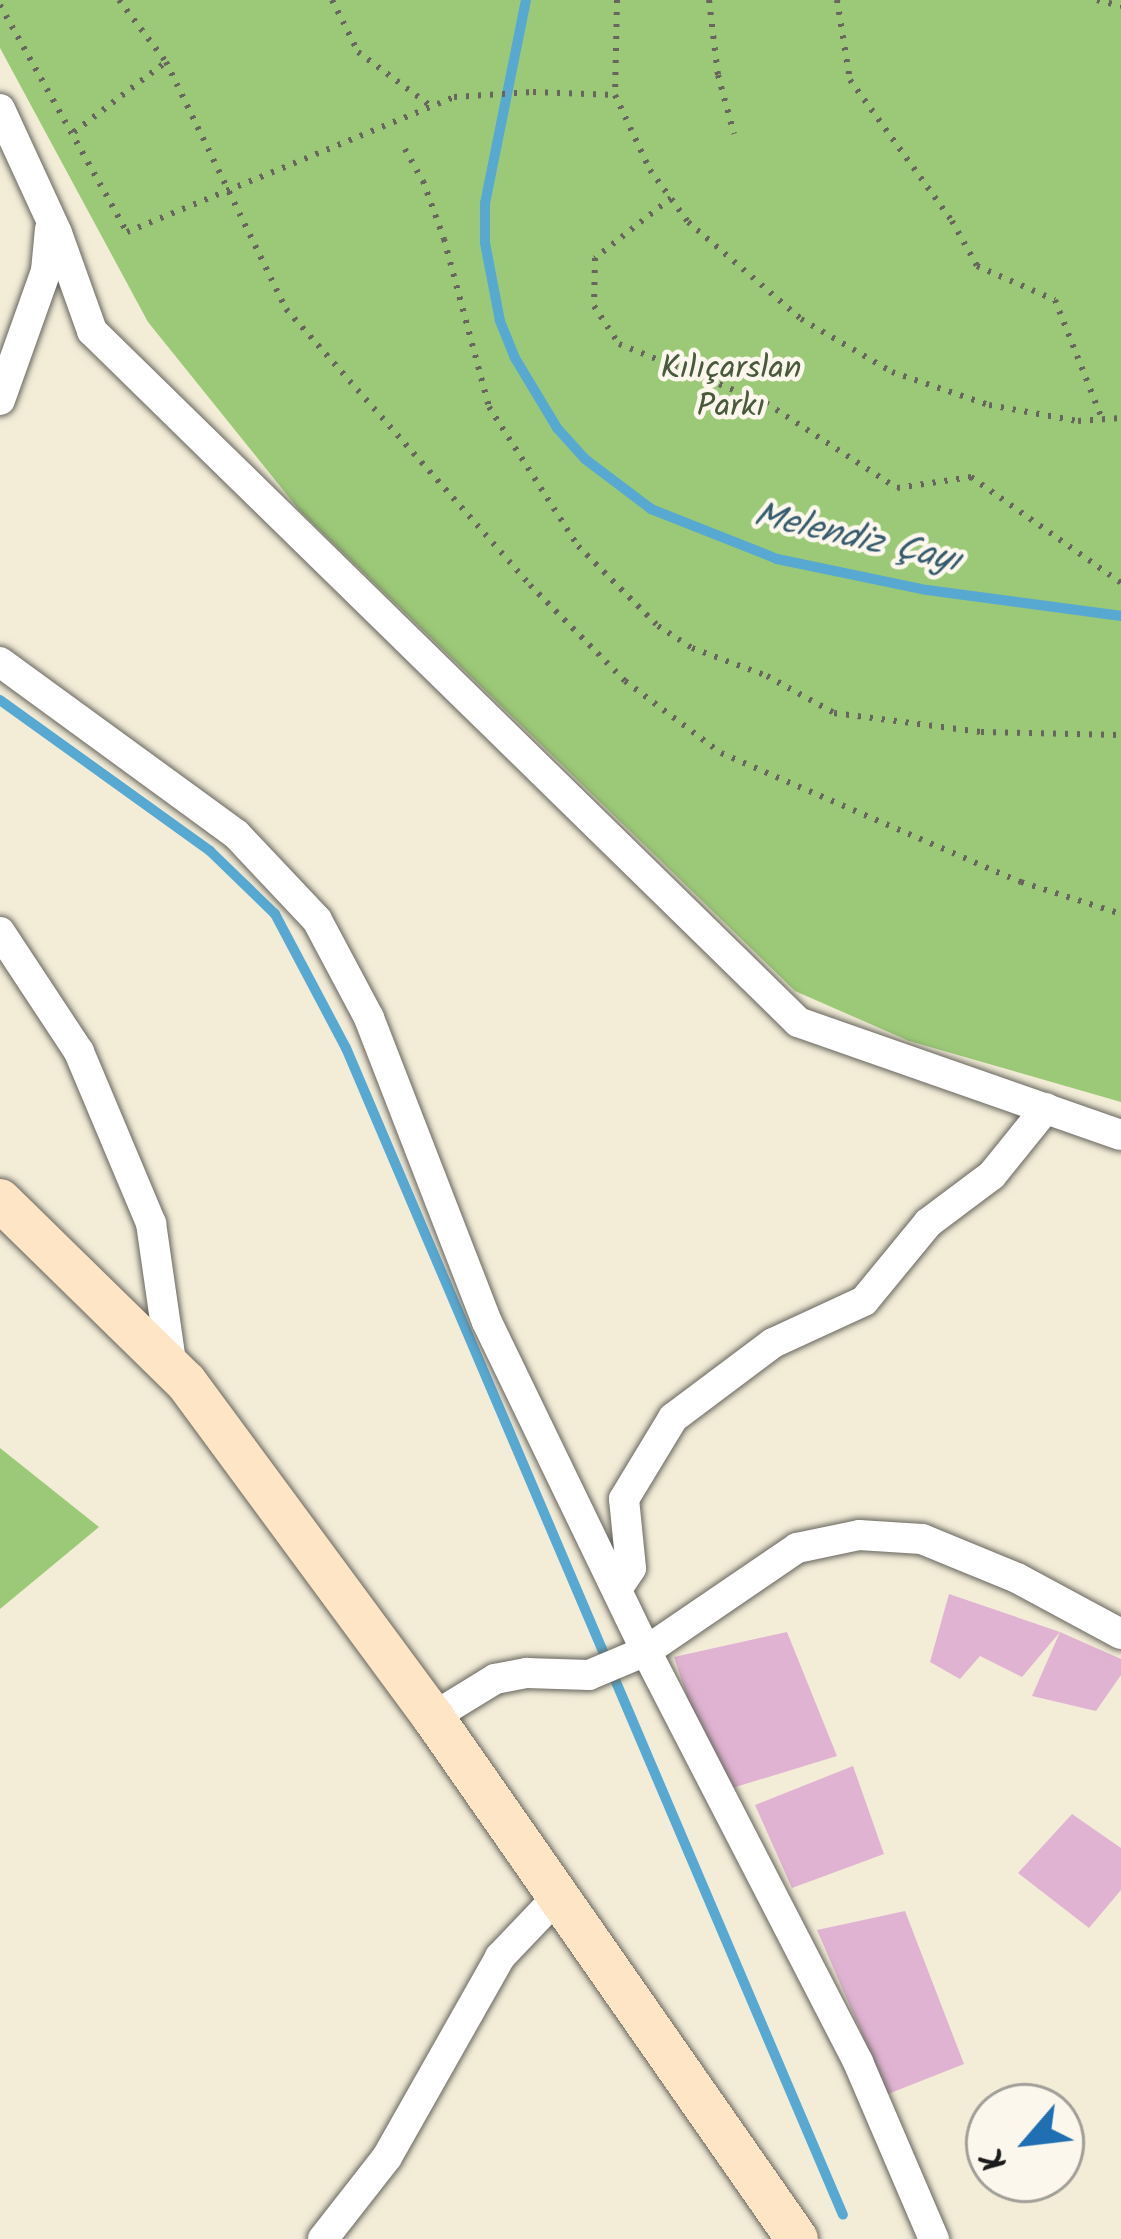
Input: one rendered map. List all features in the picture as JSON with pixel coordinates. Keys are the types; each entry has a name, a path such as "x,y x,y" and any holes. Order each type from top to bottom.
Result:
{"main road":[{"path":"0,1200 172,1368 433,1717 797,2239"}],"street":[{"path":"0,109 51,221 92,331 798,1022 1121,1135"},
{"path":"0,400 46,271 51,221"},
{"path":"0,662 236,833 316,920 369,1018 488,1322 646,1651 858,2062 934,2239"},
{"path":"0,932 79,1052 151,1223 172,1368"},
{"path":"616,1589 631,1568 624,1499 673,1418 773,1343 864,1300 928,1223 992,1175 1046,1108"},
{"path":"433,1717 495,1679 527,1673 589,1675 646,1651 797,1548 859,1535 922,1539 1016,1578 1121,1634"},
{"path":"323,2239 387,2156 500,1957 558,1896"}],"path":[{"path":"119,0 166,62 231,187 286,309 530,585 625,681 722,753 1022,882 1121,914"},
{"path":"129,13 132,0"},
{"path":"332,0 358,52 432,106"},
{"path":"616,0 616,95 650,170 688,222 801,319 892,372 989,405 1078,421 1121,418"},
{"path":"709,0 718,75 734,134"},
{"path":"837,0 850,80 952,221 976,266 1055,300 1102,419"},
{"path":"1097,0 1121,6"},
{"path":"0,5 127,232 454,98 533,92 616,95"},
{"path":"74,132 166,62"},
{"path":"405,149 424,181 444,239 489,407 578,546 658,626 692,648 767,676 834,713 981,732 1121,735"},
{"path":"670,198 595,258 594,306 619,344 766,403 897,488 971,477 1121,583"}],"green space":[{"name":"Kılıçarslan Parkı","path":"0,0 1121,0 1121,1102 909,1041 795,991 300,511 148,322 0,48"},
{"path":"0,1448 99,1527 0,1609"}],"building":[{"path":"949,1594 1060,1632 1022,1677 980,1656 960,1679 930,1662"},
{"path":"787,1632 837,1756 719,1792 674,1657"},
{"path":"1060,1632 1121,1659 1121,1675 1096,1711 1032,1696"},
{"path":"853,1766 884,1854 792,1888 755,1805"},
{"path":"1072,1814 1121,1848 1121,1890 1089,1928 1018,1873"},
{"path":"905,1911 964,2064 888,2094 817,1930"}],"waterway":[{"name":"Melendiz Çayı","path":"526,0 485,203 485,243 500,321 515,358 557,428 585,459 651,509 777,559 927,590 1121,616"},
{"path":"0,700 210,851 275,914 346,1048 843,2215"}]}
